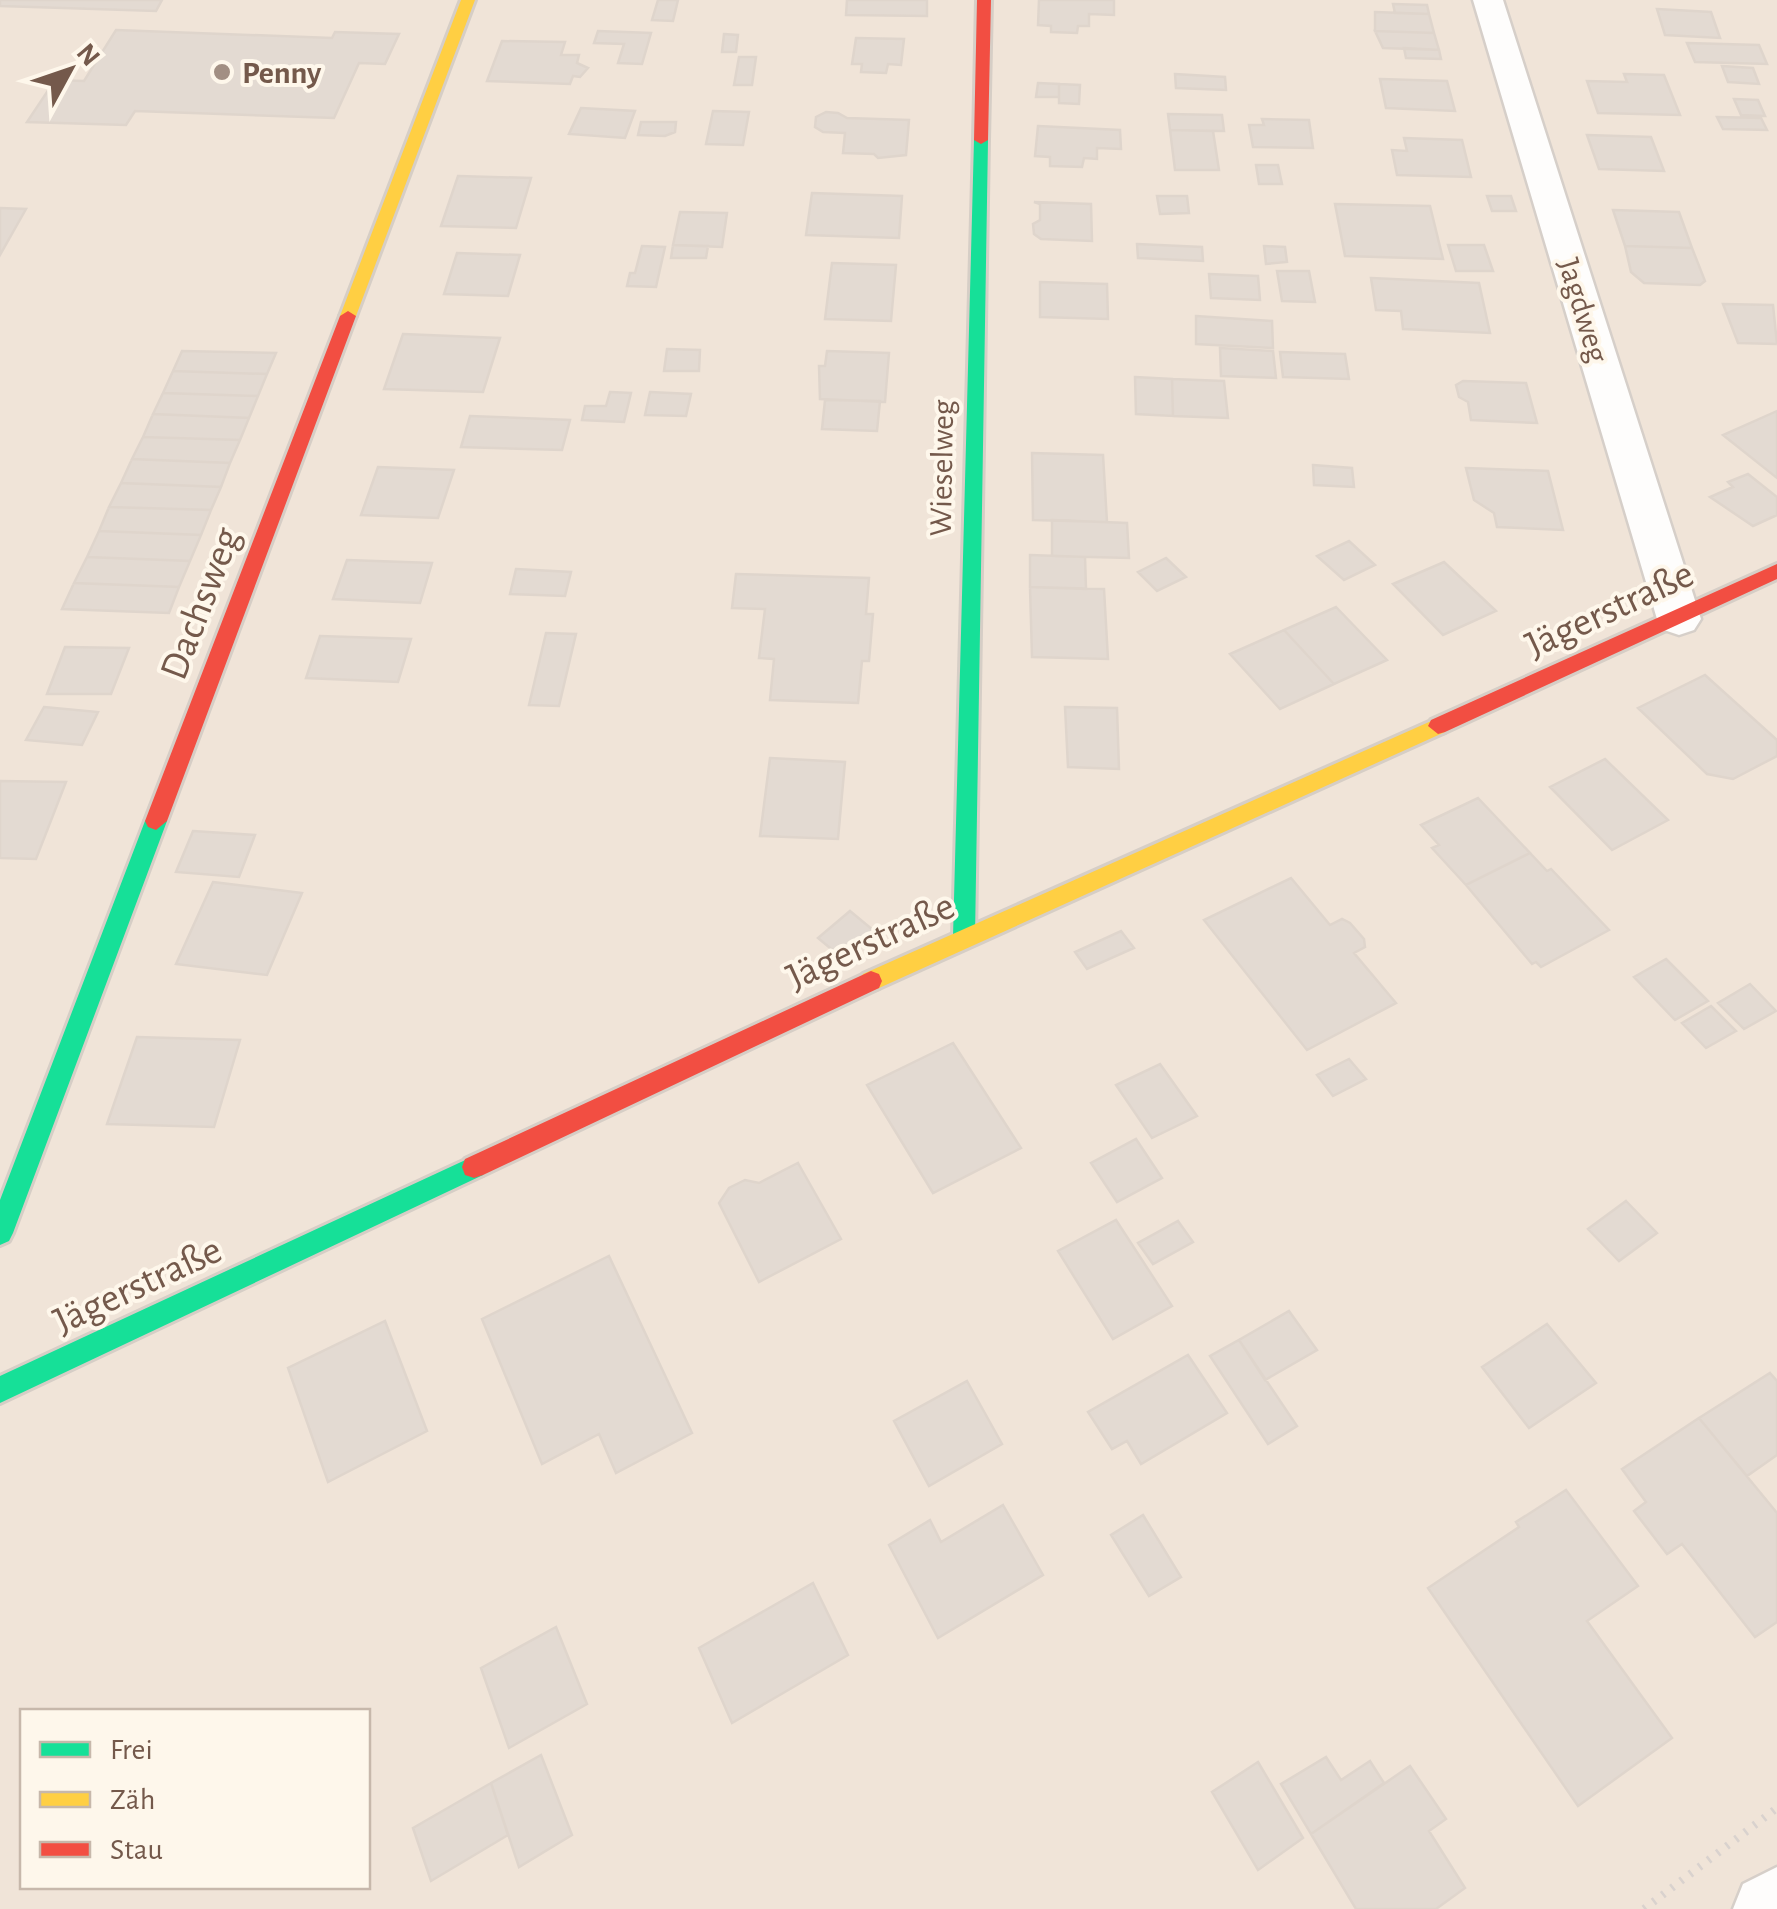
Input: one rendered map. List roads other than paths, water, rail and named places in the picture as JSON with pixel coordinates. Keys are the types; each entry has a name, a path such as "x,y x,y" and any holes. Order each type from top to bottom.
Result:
{"street":[{"name":"Dachsweg","path":"0,1233 468,0"},
{"name":"Wieselweg","path":"964,937 984,0"},
{"name":"Jagdweg","path":"1488,0 1680,619"},
{"name":"Jägerstraße","path":"0,1390 964,937 1680,619 1777,570"},
{"path":"1768,1909 1777,1902"}],"place":[{"name":"Penny","path":"222,72"}]}
